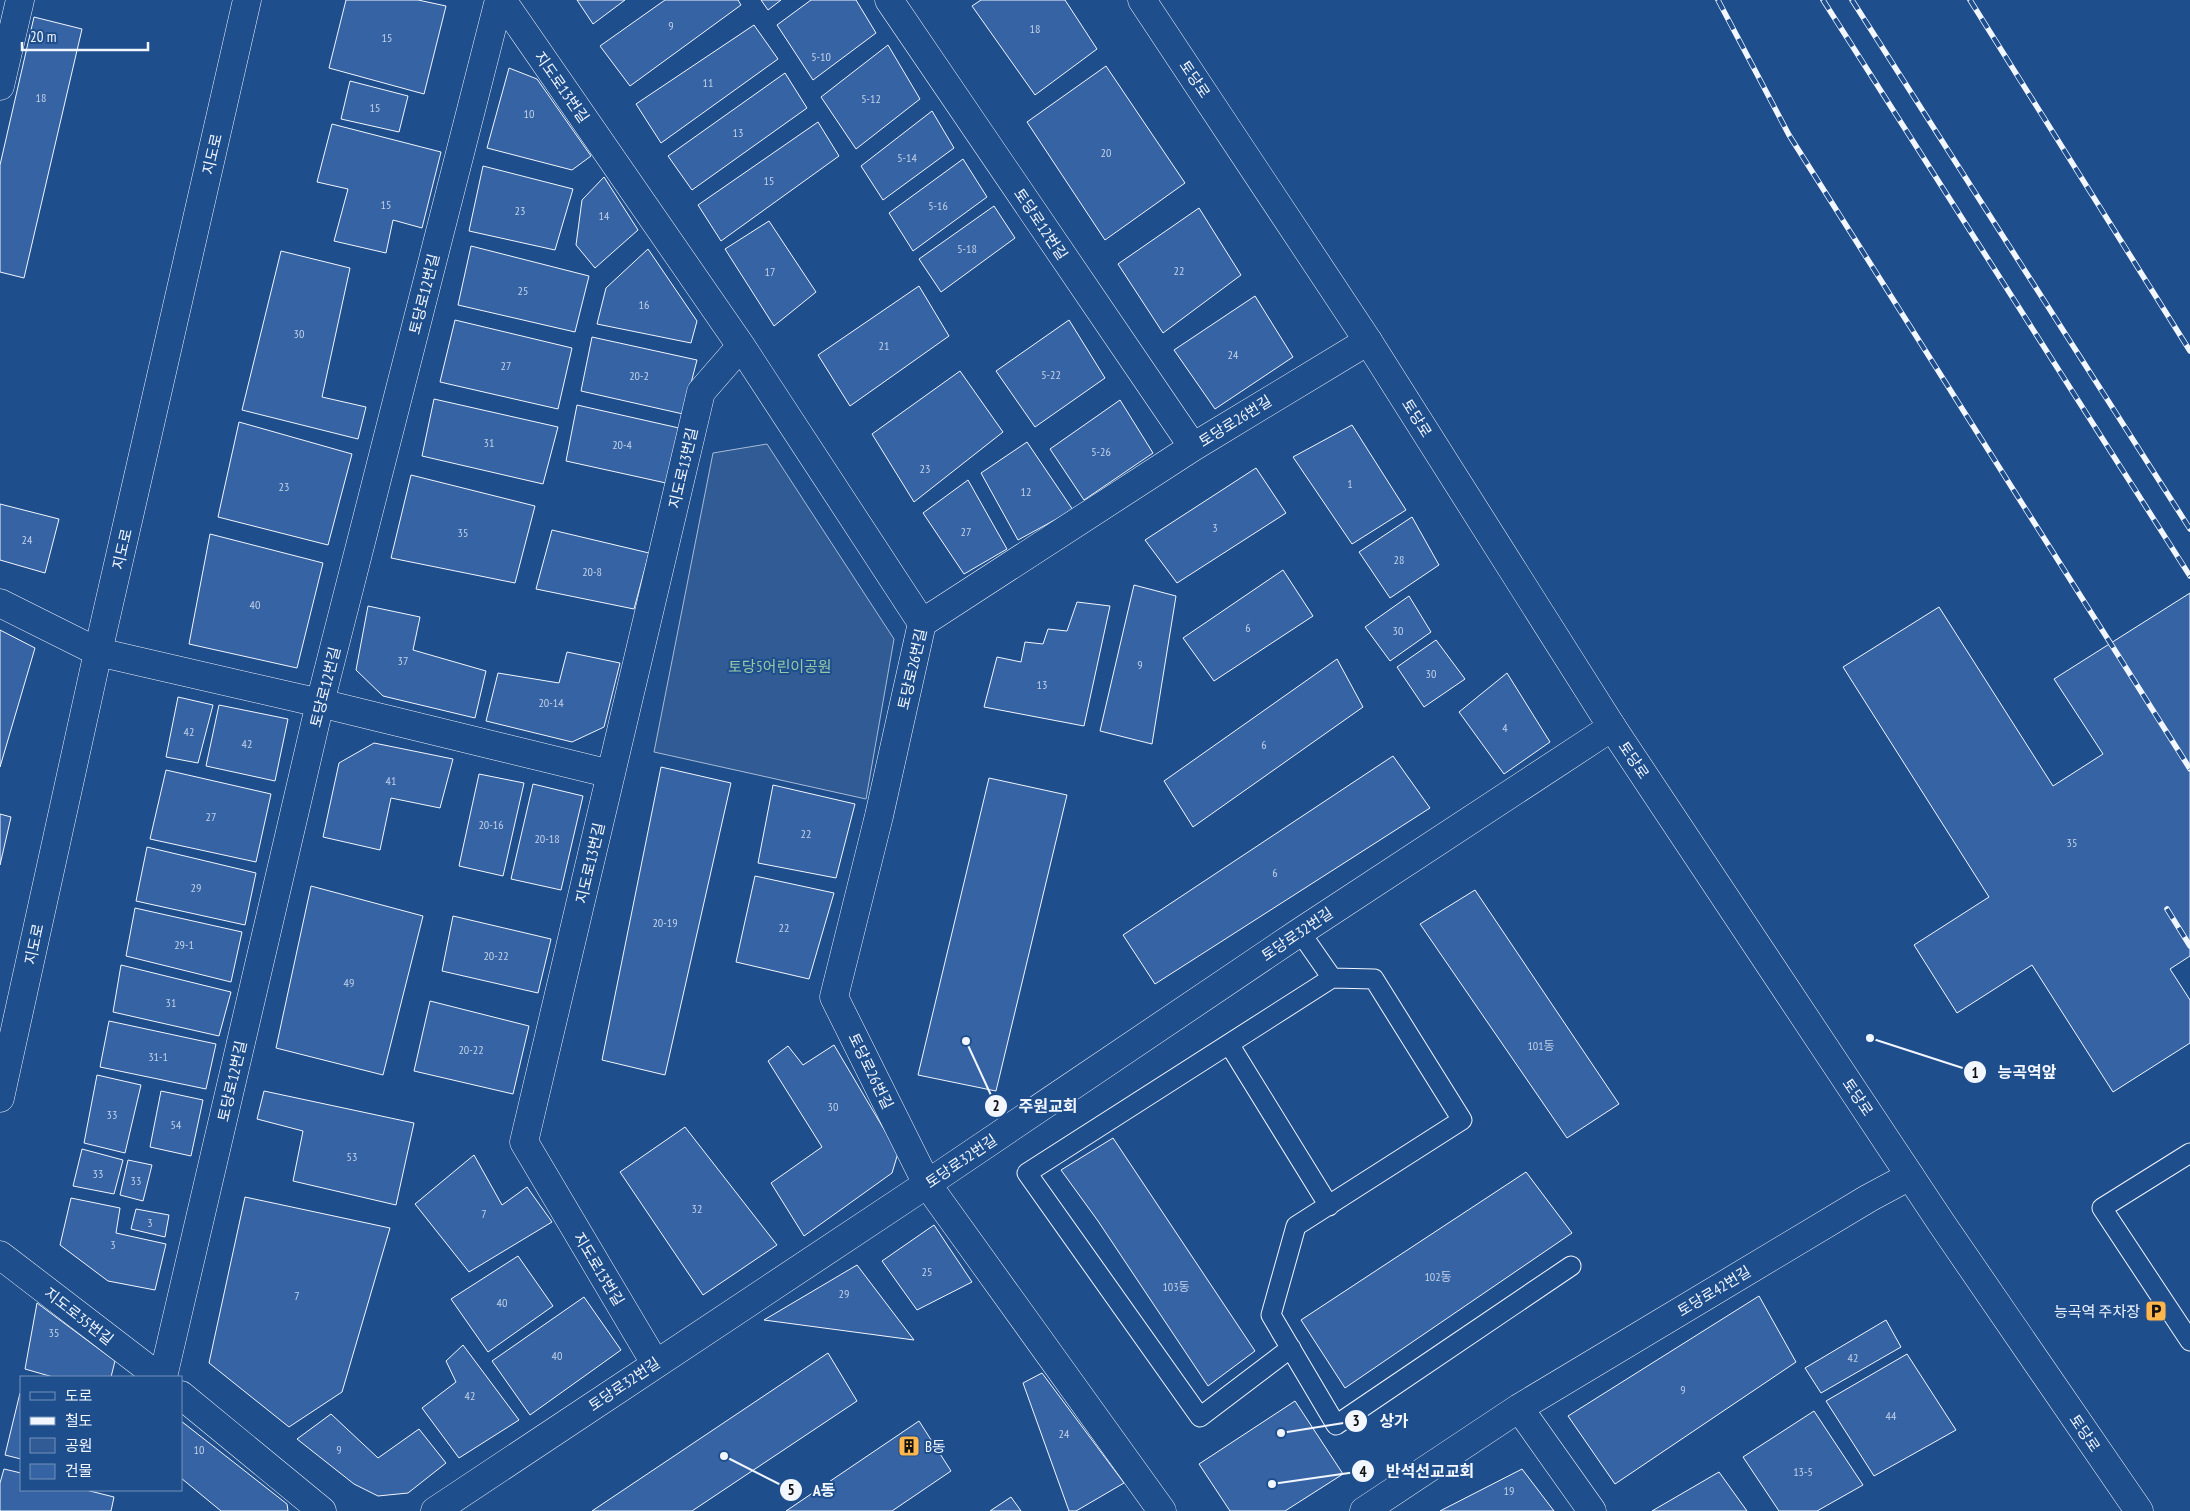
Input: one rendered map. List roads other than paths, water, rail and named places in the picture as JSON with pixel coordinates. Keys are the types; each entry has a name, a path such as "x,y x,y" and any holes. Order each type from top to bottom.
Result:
{"street":[{"path":"0,86 20,0"},
{"name":"지도로","path":"0,1098 98,652 247,0"},
{"name":"지도로13번길","path":"500,0 741,346 922,623"},
{"name":"토당로12번길","path":"163,1376 320,703 500,0"},
{"name":"토당로12번길","path":"889,0 1193,447"},
{"name":"토당로","path":"1142,0 1368,341 1612,726 1910,1176 2139,1511"},
{"name":"토당로26번길","path":"1162,1511 927,1184 834,997 879,816 922,623 1193,447 1368,341"},
{"name":"지도로13번길","path":"655,1363 524,1142 701,392 741,346"},
{"path":"0,602 98,652 320,703 611,774"},
{"name":"토당로32번길","path":"435,1511 927,1184 1300,932 1612,726"},
{"name":"토당로42번길","path":"1364,1511 1520,1408 1869,1198 1910,1176"},
{"name":"지도로35번길","path":"0,1255 158,1376"},
{"path":"182,1396 321,1511"},
{"path":"1520,1408 1592,1511"}],"lane":[{"path":"1300,932 1332,978"},
{"path":"1291,1348 1200,1417 1027,1173 1332,978 1374,979 1462,1120 1296,1226 1271,1315 1291,1348 1336,1425 1571,1266"},
{"path":"1229,1044 1329,1206"},
{"path":"2190,1153 2102,1208 2190,1341"}],"railway":[{"path":"1718,0 1789,135 2190,769"},
{"path":"1823,0 2190,576"},
{"path":"1852,0 2190,529"},
{"path":"1970,0 2190,351"},
{"path":"2167,909 2190,946"}],"place":[{"name":"능곡역앞","path":"1870,1038"},
{"name":"주원교회","path":"966,1041"},
{"name":"능곡역 주차장","path":"2156,1311"},
{"name":"상가","path":"1281,1433"},
{"name":"B동","path":"909,1446"},
{"name":"A동","path":"724,1456"},
{"name":"반석선교교회","path":"1272,1484"}],"park label":[{"name":"토당5어린이공원","path":"780,666"}]}
